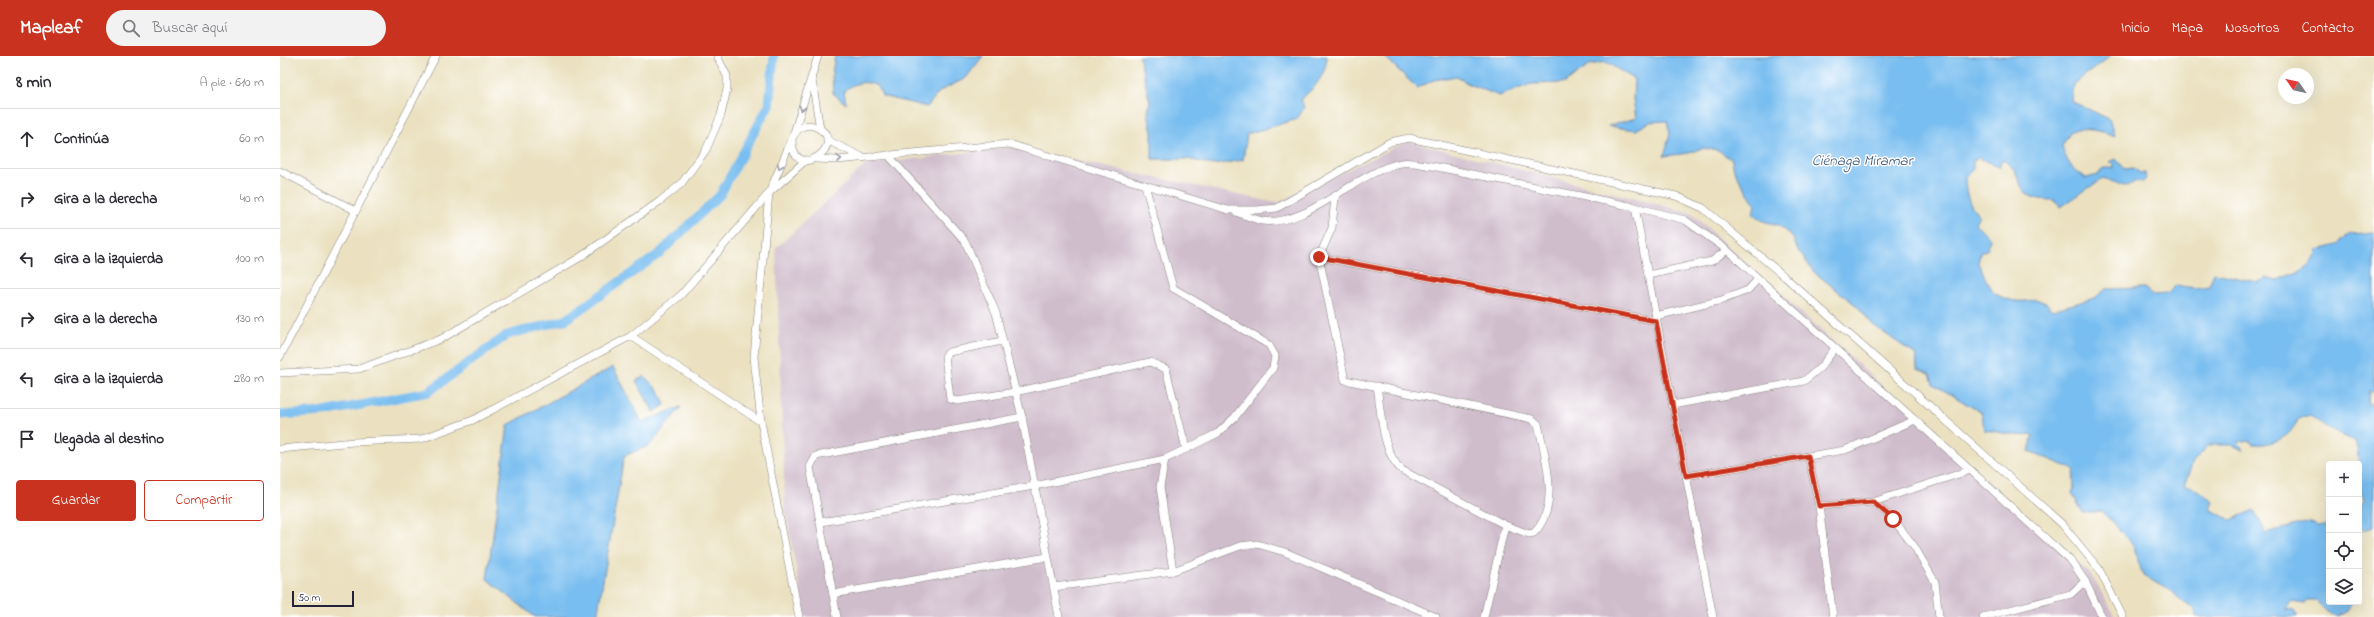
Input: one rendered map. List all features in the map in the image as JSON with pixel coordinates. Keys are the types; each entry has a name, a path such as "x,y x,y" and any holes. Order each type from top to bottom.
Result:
{"street":[{"path":"280,357 436,56"},
{"path":"280,373 359,369 441,339 579,258 660,201 681,184 706,150 721,115 727,89 727,76 717,56"},
{"path":"806,160 795,153 792,139 818,56"},
{"path":"812,78 820,129 827,140 862,157"},
{"path":"799,617 761,422 754,357 769,193 794,134 803,126 815,126 820,129"},
{"path":"1228,210 1277,208 1390,142 1400,138 1409,138 1676,196 1703,208 1785,277 2062,524 2100,569 2122,617"},
{"path":"816,159 826,148 827,140"},
{"path":"281,449 354,442 421,439 473,420 631,336 681,295 769,193 806,160 888,155 1009,144 1263,221 1280,219 1309,212 1356,182 1380,169 1403,163 1432,166 1635,208 1685,220 1727,250 2072,562 2085,581 2102,617"},
{"path":"888,155 965,241 996,313 1022,417 1059,617"},
{"path":"280,171 356,211"},
{"path":"821,522 1034,486 1165,459 1218,433 1235,417 1273,368 1275,356 1269,345 1173,288 1145,185"},
{"path":"1335,196 1332,228 1319,257 1343,376 1349,382 1377,386 1535,421 1538,424 1549,474 1550,490 1545,514 1534,533 1529,534 1505,525 1402,470 1394,464 1389,453 1377,386"},
{"path":"1635,208 1713,617"},
{"path":"1648,275 1712,261 1727,250"},
{"path":"1319,257 1656,319 1722,300 1748,290 1758,279"},
{"path":"631,336 761,422"},
{"path":"1002,341 950,352 945,356 950,399 957,401 1015,392 1150,362 1160,364 1166,368 1186,449"},
{"path":"1672,405 1804,381 1821,367 1835,348"},
{"path":"837,617 810,467 816,456 1022,417"},
{"path":"1686,476 1845,450 1915,420"},
{"path":"1808,456 1819,506 1833,617"},
{"path":"1165,459 1160,487 1173,572"},
{"path":"1819,506 1873,502 1971,470"},
{"path":"1873,502 1893,519 1914,546 1935,582 1939,617"},
{"path":"1484,617 1505,525"},
{"path":"1054,587 1173,572 1240,546 1257,544 1285,552 1436,617"},
{"path":"833,594 1047,557"},
{"path":"1983,617 2071,594 2085,581"}],"shaded area":[{"path":"1408,141 1691,213 2091,575 2116,617 805,617 785,508 776,248 865,165 1010,147 1277,203"}],"water":[{"path":"835,56 983,56 966,78 940,91 927,107 882,96 878,86 869,83 856,84 844,91 846,104 833,93 832,73"},
{"path":"1139,56 1327,56 1322,75 1319,80 1301,99 1304,108 1297,119 1247,134 1243,160 1213,165 1188,159 1152,159 1152,132 1148,113 1150,102"},
{"name":"Ciénaga Miramar","path":"1384,56 2111,56 2073,84 2071,101 2109,119 2115,136 2093,130 2071,131 2062,146 2070,165 2086,178 2098,175 2103,168 2114,168 2114,164 2110,162 2116,159 2125,169 2134,168 2140,173 2145,173 2147,178 2143,182 2136,181 2127,187 2103,178 2061,207 2054,200 2039,199 2030,196 2024,191 2010,165 2002,159 1999,167 1981,159 1979,156 1973,161 1973,170 1965,178 1968,198 1979,215 1975,223 1990,238 1988,249 1980,253 1978,264 1982,269 1989,286 1998,295 2017,301 2036,299 2048,304 2052,310 2095,298 2106,289 2145,288 2151,295 2167,294 2176,285 2195,288 2209,286 2214,273 2258,282 2267,278 2277,281 2307,267 2315,258 2318,250 2337,245 2350,234 2374,232 2374,392 2369,392 2368,403 2374,405 2374,527 2362,530 2362,504 2364,500 2362,495 2362,461 2358,461 2355,441 2326,428 2310,415 2298,419 2291,431 2274,442 2252,444 2250,440 2238,442 2243,450 2232,445 2209,445 2193,462 2184,485 2193,487 2213,501 2210,509 2230,520 2254,510 2266,533 2308,522 2319,526 2326,525 2326,605 2350,605 2346,612 2337,616 2327,612 2316,601 2308,601 2305,604 2291,602 2286,609 2294,610 2298,617 2196,617 2195,609 2181,601 2172,591 2143,576 2133,545 2102,511 2083,513 2072,493 2075,489 2073,479 2075,470 2029,451 2033,435 2014,435 1984,430 1982,413 1933,384 1930,374 1917,369 1916,355 1874,326 1857,306 1814,272 1797,249 1793,238 1779,225 1763,221 1753,214 1755,204 1734,171 1732,160 1718,150 1702,148 1689,153 1664,156 1670,134 1667,121 1650,122 1636,130 1608,126 1636,118 1633,99 1634,79 1606,62 1590,65 1565,83 1531,84 1499,96 1467,83 1457,76 1434,80 1417,88"},
{"path":"613,367 642,422 681,407 650,445 624,456 597,617 535,617 487,579 508,425"},
{"path":"644,376 659,391 665,405 654,412 636,381"}],"waterway":[{"path":"280,415 324,412 428,392 507,335 565,320 659,254 720,195 769,105 774,56"}],"route":[{"path":"1319,257 1656,321 1686,476 1808,456 1819,506 1873,502 1893,519"}]}
